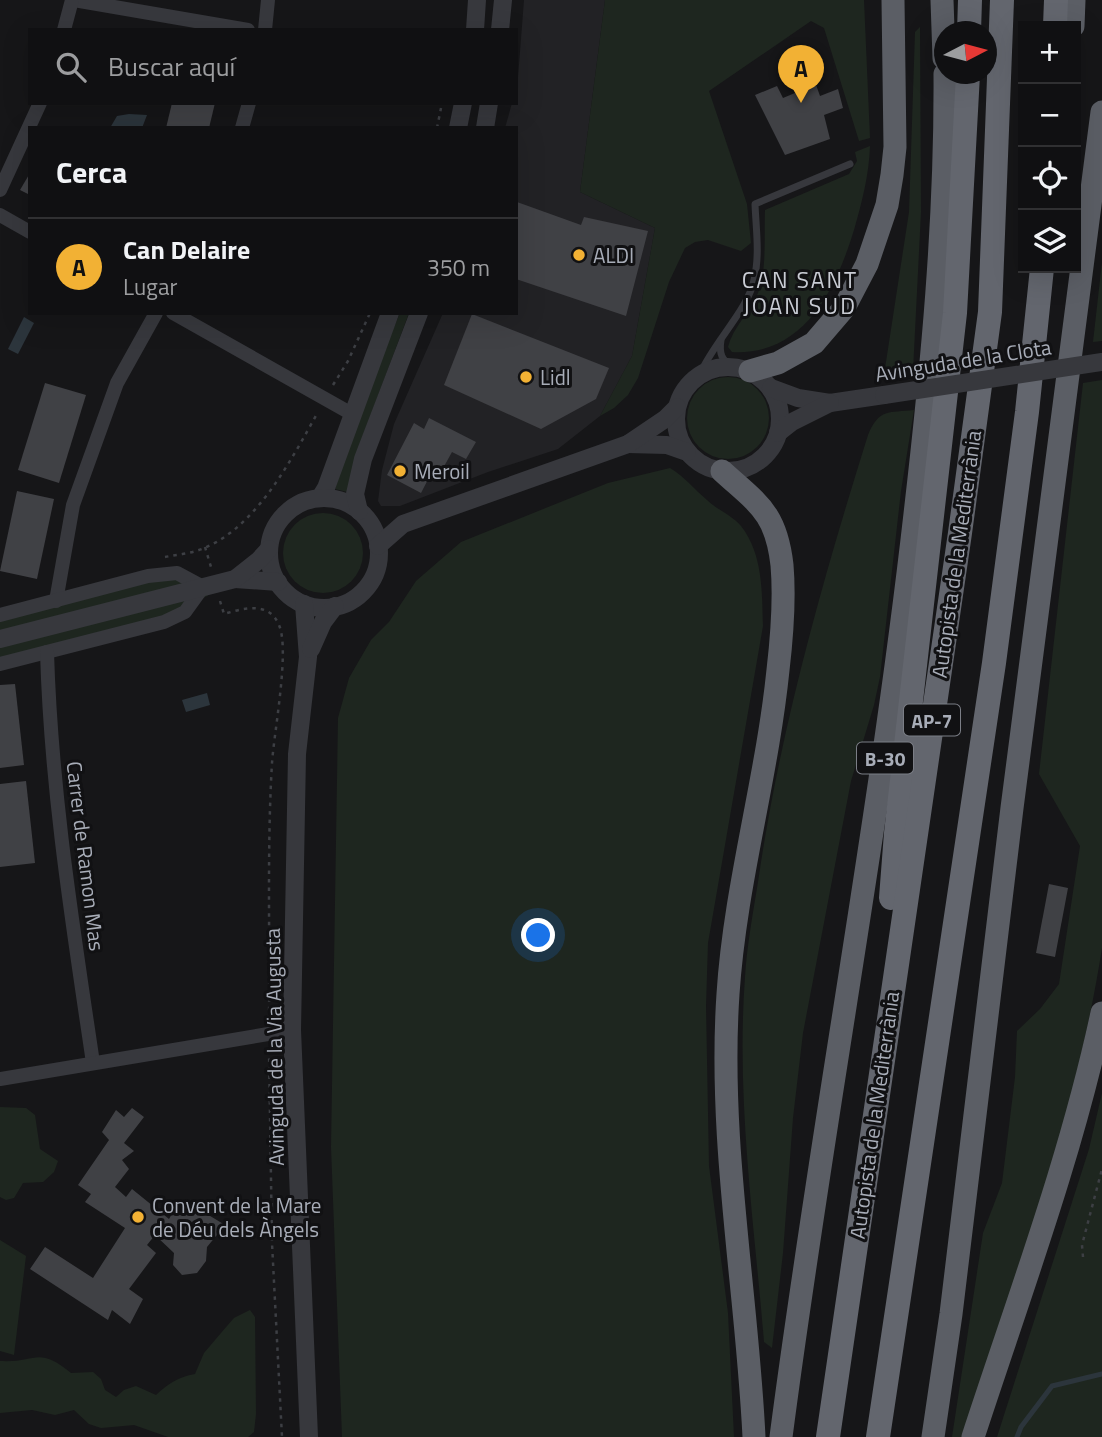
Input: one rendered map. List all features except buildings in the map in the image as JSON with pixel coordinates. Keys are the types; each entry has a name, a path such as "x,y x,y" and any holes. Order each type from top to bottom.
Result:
{"highway":[{"path":"877,236 886,174 880,0"},
{"path":"742,369 796,355 814,343 830,327 855,288 877,236 887,205 895,147 893,0"},
{"path":"942,0 943,21"},
{"path":"969,21 970,0"},
{"name":"Autopista de la Mediterrània","path":"828,1437 990,312 1002,0"},
{"path":"1055,21 1056,0"},
{"path":"1073,21 1074,0"},
{"name":"B-30","path":"781,1437 810,1225 874,827 899,650 934,339 944,176 945,84"},
{"path":"872,1126 896,833 955,313 967,84"},
{"path":"933,1437 951,1314 1030,660 1102,112"},
{"name":"AP-7","path":"878,1437 994,663 1021,465 1041,273"},
{"path":"722,471 755,498 771,520 779,549 782,578 783,613 775,697 736,916 727,1020 727,1096 752,1380 754,1437"},
{"path":"973,1437 1065,1161 1102,1013"}],"street":[{"path":"65,28 73,0 236,28"},
{"path":"265,28 268,0"},
{"path":"475,28 477,0"},
{"path":"500,28 503,0"},
{"path":"30,126 39,105"},
{"path":"243,126 248,105"},
{"path":"458,126 463,105"},
{"path":"485,126 489,105"},
{"path":"0,191 28,129"},
{"path":"0,215 28,231"},
{"path":"56,601 73,505 117,383 155,315"},
{"path":"177,315 352,414"},
{"path":"320,498 327,488 389,315"},
{"path":"403,524 365,518 340,500 320,498 303,502 287,512 273,531 269,549 271,569 287,593 304,604 316,607 335,606 355,598 370,582 376,568 378,546 365,518 355,494 363,458 418,315"},
{"name":"Avinguda de la Clota","path":"771,388 798,398 830,403 1102,362"},
{"path":"628,444 667,445 687,452 700,463 722,471 739,470 755,464 771,449 778,433 779,410 771,388 742,369 716,368 700,374 683,392 677,407 676,427 687,452"},
{"name":"Avinguda de la Clota","path":"778,433 792,422 830,403"},
{"path":"378,546 403,524 628,444 665,419 677,407"},
{"path":"234,579 269,549"},
{"path":"0,615 158,575 177,573 209,585"},
{"path":"0,639 234,579 278,582"},
{"path":"0,664 164,622 185,612 209,585"},
{"name":"Avinguda de la Via Augusta","path":"304,604 309,657 297,754 292,1030 309,1437"},
{"name":"Avinguda de la Via Augusta","path":"309,657 323,622 335,606"},
{"name":"Carrer de Ramon Mas","path":"47,652 49,720 61,839 93,1063"},
{"path":"0,1079 292,1030"}],"lane":[{"path":"700,374 708,356 742,306 754,281 757,252 755,204 850,164"},
{"path":"722,336 720,355 728,364 742,369"}],"path":[{"path":"437,126 442,105"},
{"path":"282,1437 272,1243 269,1034 272,776 282,644 280,626 272,613 251,607 224,614 209,585 205,547 238,526 279,481 348,361 369,315"},
{"path":"1083,1257 1082,1245 1102,1169"}],"shaded area":[{"path":"524,0 605,0 580,192 655,228 632,356 600,416 558,449 488,472 400,506 381,506 378,501 382,470 394,424 442,315 518,315 518,126 506,126 511,105 518,105"},
{"path":"605,0 864,0 870,138 859,141 824,28 811,21 709,91 747,204 751,243 741,251 708,240 695,242 685,248 669,282 638,378 628,395 600,416 632,356 655,228 580,192"},
{"path":"920,27 921,212 913,371 884,375 909,212 915,32"},
{"path":"147,115 143,126 111,126 117,116"},
{"path":"870,146 865,188 854,230 847,252 826,296 813,315 797,331 779,343 757,350 732,352 728,347 730,340 755,300 761,284 765,210 849,174 857,161 855,152"},
{"path":"1102,262 1102,341 1093,342"},
{"path":"399,315 408,315 359,446 347,492 335,489 368,388"},
{"path":"24,317 34,323 18,354 8,349"},
{"path":"728,377 744,380 757,389 766,402 769,418 766,434 757,447 744,456 728,459 712,456 699,447 690,434 687,418 690,402 699,389 712,380"},
{"path":"1102,380 1102,948 1077,1072 1043,1195 964,1437 952,1437 983,1233 1002,1183 1015,1077 1017,1031 1040,1009 1059,984 1080,846 1039,774 1083,383"},
{"path":"914,410 901,491 880,677 851,781 803,1033 772,1348 764,1342 744,1114 743,1023 750,929 767,825 790,713 834,545 868,435 881,416 891,412"},
{"path":"670,468 741,526 754,549 761,587 763,626 708,943 706,1006 709,1166 728,1313 734,1437 342,1437 331,1147 338,718 349,678 371,640 389,622 416,581 461,542 608,483"},
{"path":"323,513 338,516 351,525 360,538 363,553 360,568 351,581 338,590 323,593 308,590 295,581 286,568 283,553 286,538 295,525 308,516"},
{"path":"148,576 235,579 164,622 0,664 0,613"},
{"path":"207,693 210,705 186,712 182,700"},
{"path":"1102,1093 1102,1437 997,1437 1089,1149"},
{"path":"0,1107 26,1108 35,1115 40,1149 58,1161 54,1172 43,1182 23,1183 14,1198 6,1200 0,1197"},
{"path":"0,1240 26,1256 14,1355 0,1351"},
{"path":"250,1310 255,1317 256,1414 254,1432 248,1437 168,1437 134,1425 101,1428 89,1424 74,1410 55,1415 32,1410 0,1413 0,1361 43,1357 71,1373 93,1372 101,1379 105,1390 116,1397 124,1390 136,1386 156,1395 174,1381 195,1374 204,1353 227,1326 234,1318"}],"waterway":[{"path":"1017,1437 1021,1427 1052,1386 1102,1374"}],"place":[{"name":"Can Delaire","path":"801,103"},
{"name":"ALDI","path":"579,255"},
{"name":"Lidl","path":"526,377"},
{"name":"Meroil","path":"400,471"},
{"name":"Convent de la Mare de Déu dels Àngels","path":"138,1217"}],"district":[{"name":"CAN SANT JOAN SUD","path":"800,292"}]}
